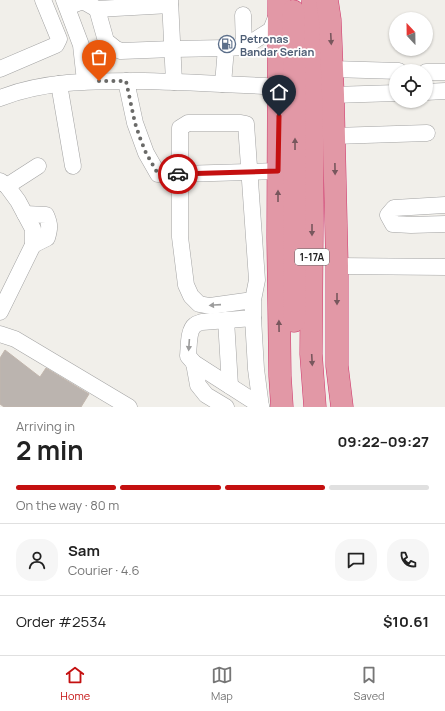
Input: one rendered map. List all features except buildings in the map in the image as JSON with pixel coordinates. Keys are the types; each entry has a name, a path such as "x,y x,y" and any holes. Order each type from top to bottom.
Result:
{"highway":[{"name":"1-17A","path":"295,407 294,351 304,107 313,0"},
{"path":"327,0 330,20 333,95 338,366 342,407"},
{"name":"1-17A","path":"284,3 304,107 311,354 315,407"},
{"path":"282,407 278,275 278,49 284,3"}],"street":[{"path":"0,70 56,45 58,39 43,0"},
{"path":"86,81 81,45 65,3 170,2 174,82"},
{"path":"88,3 106,41 121,51 244,47 271,30 284,3"},
{"path":"243,15 244,47"},
{"path":"223,84 226,48"},
{"path":"332,69 389,71"},
{"path":"433,72 445,72"},
{"path":"0,98 46,85 86,81 174,82 279,88"},
{"path":"126,81 135,123 146,153 158,174 278,171"},
{"path":"59,84 73,166"},
{"path":"433,92 445,91"},
{"path":"333,95 389,93"},
{"path":"253,300 210,306 199,304 191,296 186,285 181,245 180,128 188,123 246,124 257,280 253,300 253,318 256,369 261,407"},
{"path":"334,136 427,133"},
{"path":"0,312 4,299 33,244 33,229 18,201 3,184 38,166"},
{"path":"445,205 394,208 388,215 393,224 445,224"},
{"path":"337,266 445,266"},
{"path":"257,280 278,275"},
{"path":"253,318 202,322 195,325 191,332 188,356 194,363 261,407"},
{"path":"226,320 230,386"},
{"path":"0,334 15,339 129,407"},
{"path":"194,363 198,385 206,395 226,407"}],"way so far":[{"path":"99,81 126,81 135,123 146,153 158,174 178,174"}],"place":[{"name":"Petronas Bandar Serian","path":"227,44"}],"route":[{"path":"178,174 278,171 279,116"}]}
